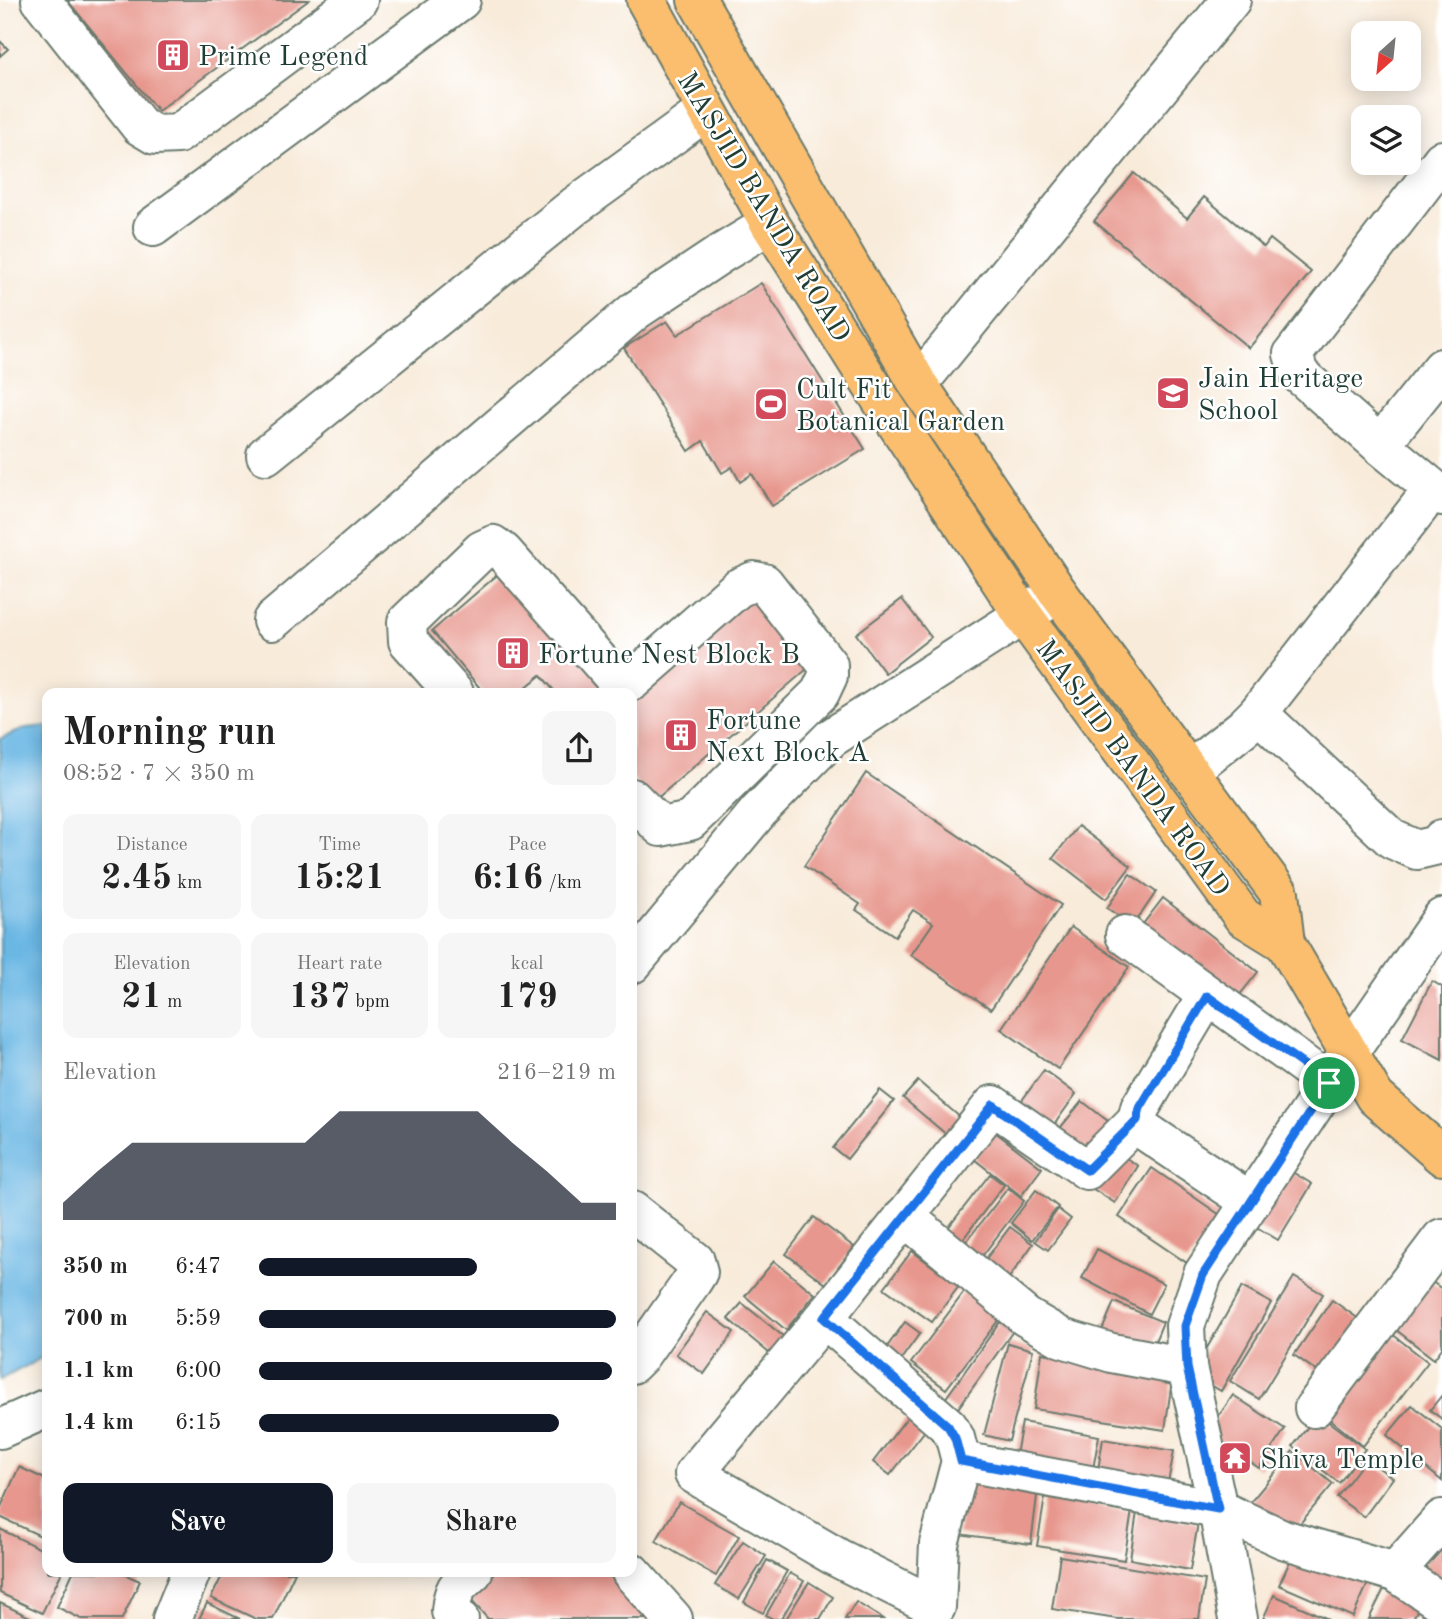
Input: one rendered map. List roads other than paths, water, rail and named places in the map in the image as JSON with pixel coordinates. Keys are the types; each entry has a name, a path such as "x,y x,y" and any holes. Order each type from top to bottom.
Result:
{"main road":[{"name":"MASJID BANDA ROAD","path":"646,0 771,224 885,407 1023,615 1243,917 1285,943"},
{"name":"MASJID BANDA ROAD","path":"697,0 918,384 1059,594 1279,893 1285,943"},
{"path":"1285,943 1375,1097 1442,1156"}],"street":[{"path":"41,0 140,126 155,135 177,134 358,0"},
{"path":"153,227 461,0"},
{"path":"918,384 1230,0"},
{"path":"266,456 575,206 706,111"},
{"path":"1189,771 1258,713 1431,501 1380,445 1299,374 1293,354 1441,165"},
{"path":"272,621 635,311 771,224"},
{"path":"1380,445 1442,368"},
{"path":"450,688 408,641 407,622 482,550 493,545 503,552 617,681 625,684 632,681 738,588 754,581 764,583 828,666 828,676 820,692 690,821 661,827 637,804"},
{"path":"637,958 760,811 831,738 1059,594"},
{"path":"1258,713 1392,839 1417,850 1438,845 1442,839"},
{"path":"690,821 724,853"},
{"path":"1238,1619 1218,1509 1187,1367 1185,1326 1203,1275 1350,1051 1442,918"},
{"path":"1125,935 1329,1083"},
{"path":"824,1318 948,1426 955,1438 961,1461 939,1544 937,1613 694,1474 824,1318 993,1105 1087,1170 1137,1120 1140,1108 1207,996"},
{"path":"1137,1120 1142,1129 1251,1202"},
{"path":"637,1215 695,1261 698,1272 637,1359"},
{"path":"904,1216 1026,1317 1062,1338 1112,1353 1187,1367"},
{"path":"1314,1408 1442,1238"},
{"path":"0,1429 42,1410"},
{"path":"961,1461 1218,1509 1283,1539 1395,1572 1442,1602"},
{"path":"1395,1572 1442,1519"},
{"path":"172,1619 189,1577"},
{"path":"458,1619 451,1611 452,1594 468,1577"},
{"path":"635,1577 673,1619"}],"water":[{"path":"42,726 42,1358 0,1380 0,739 26,728"}],"place":[{"name":"Prime Legend","path":"173,55"},
{"name":"Jain Heritage School","path":"1173,393"},
{"name":"Cult Fit Botanical Garden","path":"771,404"},
{"name":"Fortune Nest Block B","path":"513,653"},
{"name":"Fortune Next Block A","path":"681,735"},
{"name":"Shiva Temple","path":"1235,1458"}]}
